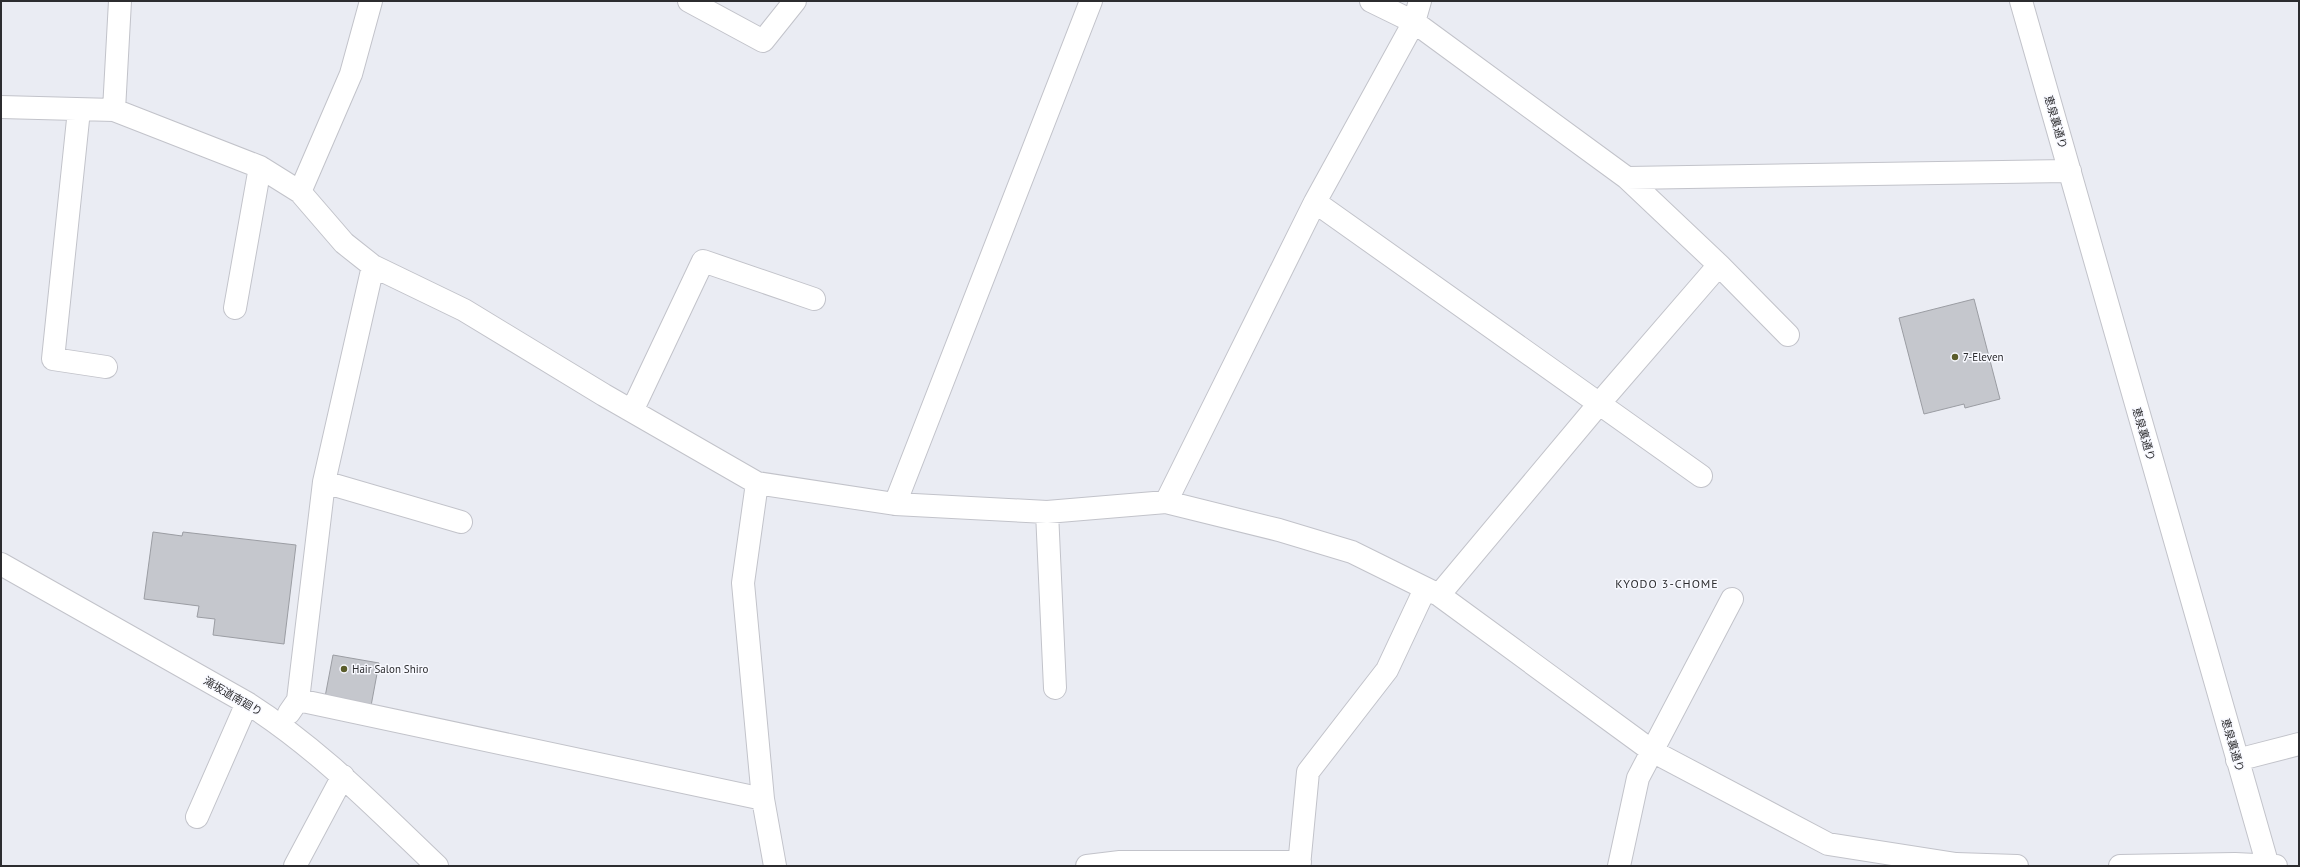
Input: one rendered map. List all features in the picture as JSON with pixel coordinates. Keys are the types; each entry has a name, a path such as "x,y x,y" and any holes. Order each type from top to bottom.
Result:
{"street":[{"path":"114,110 120,1"},
{"path":"300,192 351,74 371,1"},
{"path":"689,1 764,41 795,1"},
{"path":"1371,1 1414,22 1627,178 1719,265 1788,335"},
{"path":"1166,502 1316,202 1414,22 1420,1"},
{"name":"恵泉裏通り","path":"2020,1 2070,171 2237,760 2271,866"},
{"path":"895,504 1085,3"},
{"path":"1,107 114,110 260,167 300,192 344,243 373,266 464,310 632,411 758,483 895,504 1047,512 1166,502 1280,530 1352,552 1432,592 1652,751 1828,844 1956,864 2017,866"},
{"path":"79,110 53,359 106,367"},
{"path":"235,308 260,167"},
{"path":"1627,178 2070,171"},
{"path":"1316,202 1701,476"},
{"path":"632,411 703,261 814,299"},
{"path":"1088,866 1120,864 1299,864 1308,772 1388,670 1432,592 1719,265"},
{"path":"281,724 298,700 324,482 373,266"},
{"path":"324,482 461,522"},
{"path":"758,483 743,583 763,799 775,866"},
{"path":"1047,512 1055,688"},
{"name":"滝坂道南廻り","path":"1,564 247,703 281,724 343,776 433,864"},
{"path":"1619,866 1638,778 1732,599"},
{"path":"298,700 763,799"},
{"path":"197,817 247,703"},
{"path":"2237,760 2299,744"},
{"path":"294,866 343,776"},
{"path":"2120,866 2271,866"}],"building":[{"path":"1974,299 2000,399 1965,408 1964,404 1924,414 1899,318"},
{"path":"153,532 182,536 183,532 296,545 284,644 213,635 215,619 197,617 199,606 144,599"},
{"path":"333,655 379,663 371,706 325,697"}],"place":[{"name":"7-Eleven","path":"1955,357"},
{"name":"Hair Salon Shiro","path":"344,669"}],"district":[{"name":"KYODO 3-CHOME","path":"1667,583"}]}
